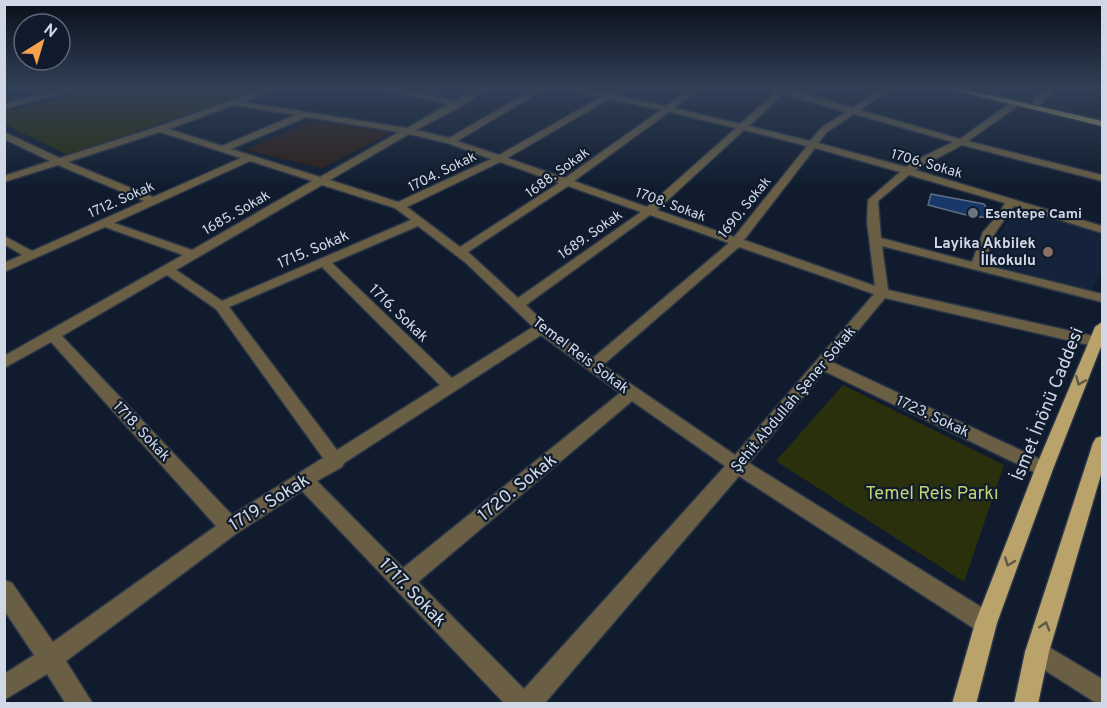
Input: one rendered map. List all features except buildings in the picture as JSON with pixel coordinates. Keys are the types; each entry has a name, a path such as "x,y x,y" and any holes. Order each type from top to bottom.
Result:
{"main road":[{"name":"İsmet İnönü Caddesi","path":"964,704 986,623 1044,468 1100,337"},
{"path":"1026,704 1037,652 1102,443"}],"street":[{"path":"4,179 183,121"},
{"path":"223,149 289,121"},
{"name":"1708. Sokak","path":"348,121 450,141 882,293 1100,337"},
{"name":"1685. Sokak","path":"4,363 427,121"},
{"path":"450,141 485,121"},
{"name":"1704. Sokak","path":"399,206 500,158 564,121"},
{"name":"1688. Sokak","path":"460,252 533,206 651,121"},
{"name":"1706. Sokak","path":"722,121 908,170 1102,230"},
{"name":"1689. Sokak","path":"517,305 649,211 747,121"},
{"name":"1690. Sokak","path":"593,366 736,243 824,130 837,121"},
{"path":"890,121 1102,178"},
{"path":"882,293 875,240 873,200 908,170 961,142 991,121"},
{"name":"Temel Reis Sokak","path":"160,129 399,206 460,252 542,328 631,393 737,465 986,623"},
{"path":"4,135 60,162 154,201"},
{"name":"1712. Sokak","path":"4,268 249,158"},
{"path":"977,267 989,232 1004,215 1011,201"},
{"name":"1715. Sokak","path":"221,306 419,221"},
{"path":"104,224 193,255"},
{"path":"4,239 31,256"},
{"path":"875,240 1102,298"},
{"name":"1716. Sokak","path":"324,262 450,386"},
{"path":"166,269 221,306 336,462"},
{"name":"Şehit Abdullah Şener Sokak","path":"527,704 737,465 882,293"},
{"name":"1719. Sokak","path":"4,688 50,658 230,527 336,462 542,328"},
{"name":"1718. Sokak","path":"53,335 230,527"},
{"name":"1723. Sokak","path":"822,364 1044,468"},
{"name":"1720. Sokak","path":"403,581 631,393"},
{"name":"1717. Sokak","path":"304,480 522,704"},
{"path":"4,590 81,704"},
{"path":"1037,652 1102,692"}],"shaded area":[{"path":"313,121 391,133 322,168 246,150"},
{"name":"Layika Akbilek İlkokulu","path":"1017,208 1102,234 1102,270 1092,291 990,265 996,239"}],"green space":[{"path":"5,121 167,121 68,155 5,124"},
{"name":"Temel Reis Parkı","path":"843,385 1004,465 964,582 776,461"}],"place":[{"name":"Esentepe Cami","path":"973,213"},
{"name":"Layika Akbilek İlkokulu","path":"1048,252"}]}
